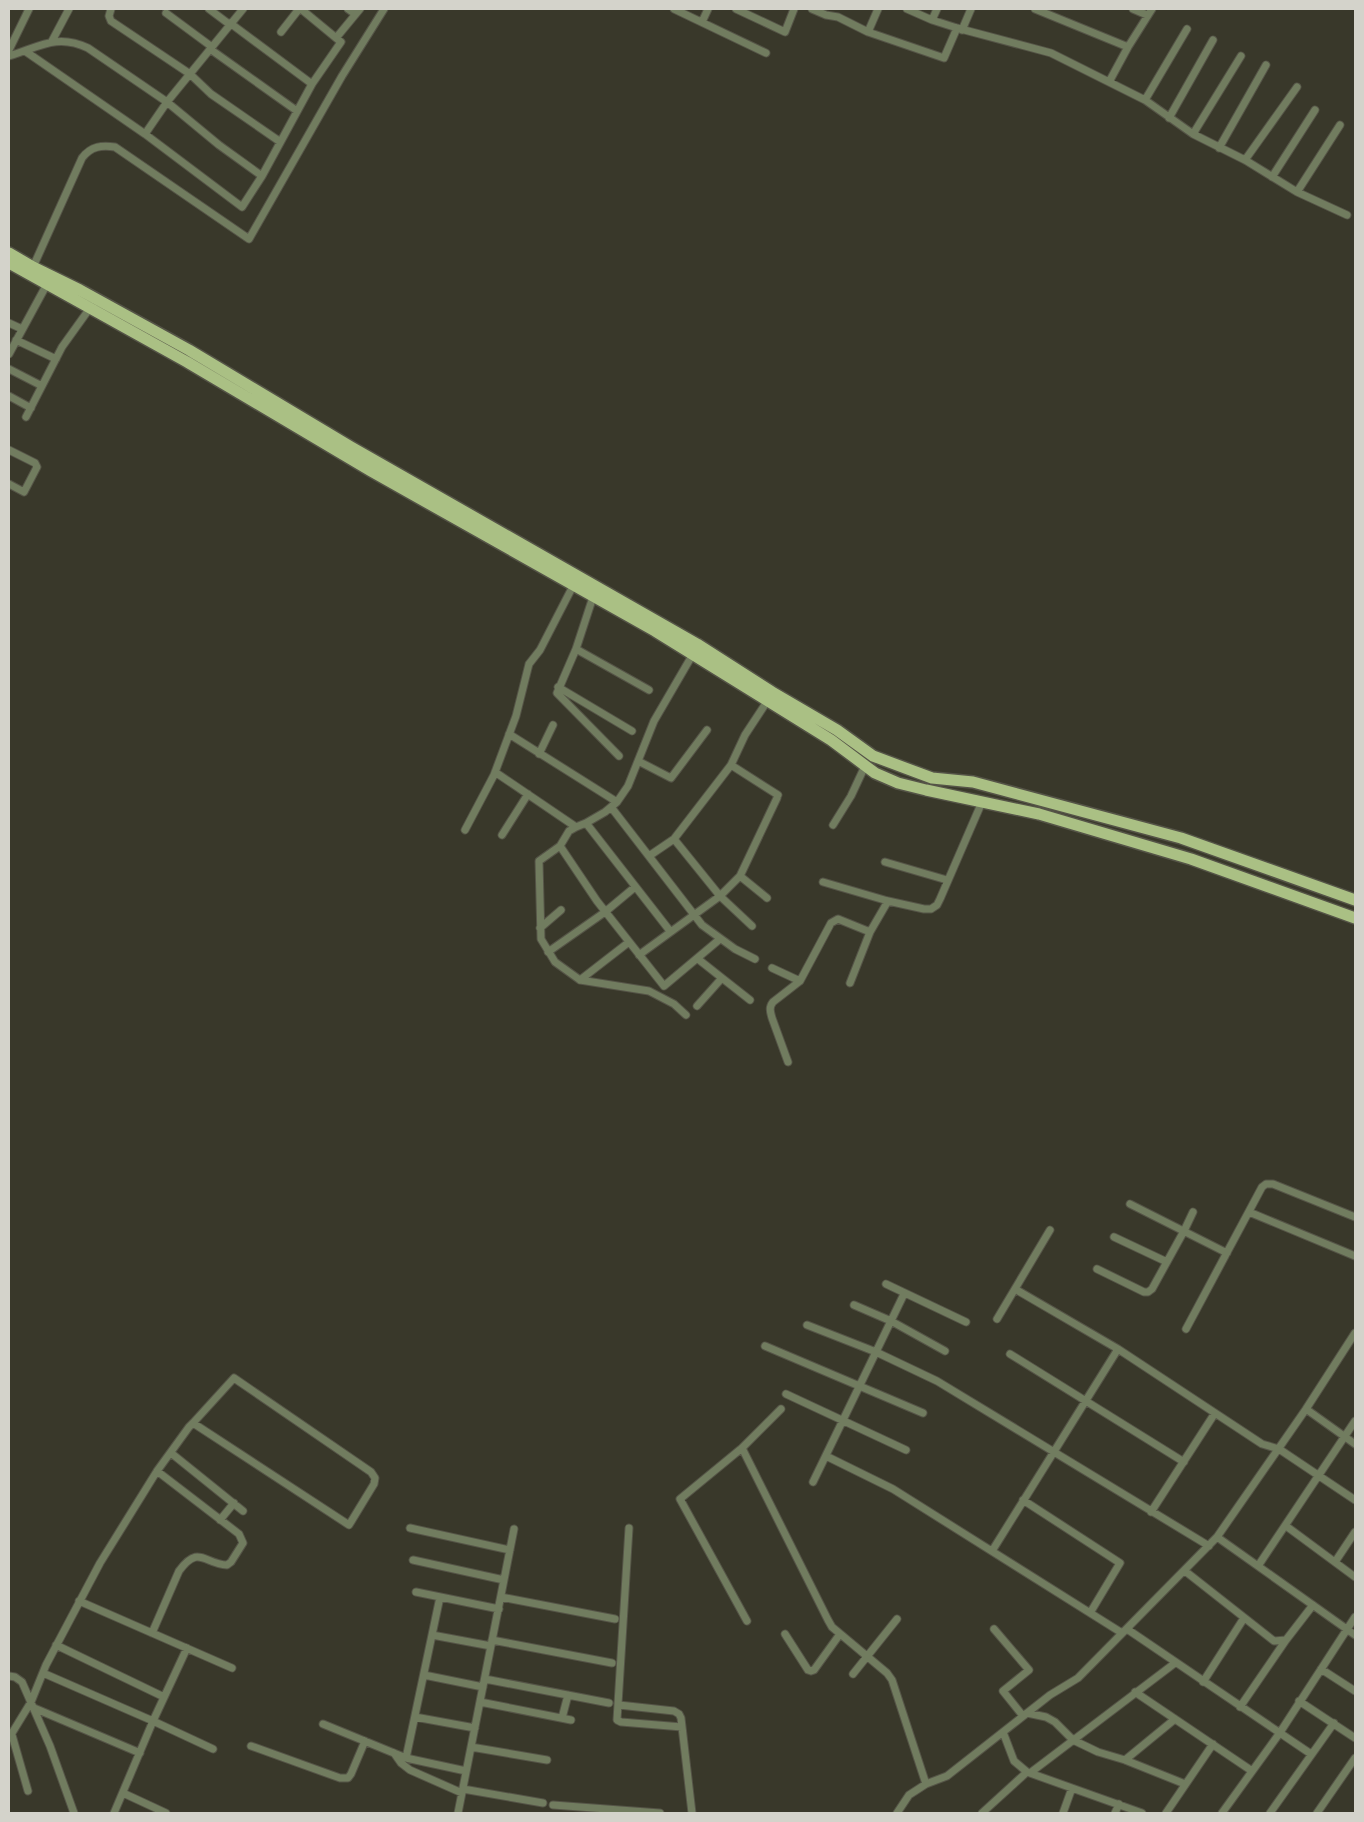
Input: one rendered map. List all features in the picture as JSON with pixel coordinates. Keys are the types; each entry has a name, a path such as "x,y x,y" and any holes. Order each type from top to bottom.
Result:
{"main road":[{"path":"9,253 189,350 353,448 697,644 768,700 831,740 875,773 926,790 1039,814 1191,859 1355,918"},
{"path":"9,263 186,362 379,476 692,654 745,680 837,730 873,756 932,778 973,782 1181,838 1355,900"}],"street":[{"path":"9,50 30,9"},
{"path":"52,41 69,9"},
{"path":"111,9 110,21 190,74 211,94 279,141"},
{"path":"208,9 230,23 312,84"},
{"path":"146,134 167,102 243,9"},
{"path":"25,51 146,134 242,207 262,176 279,141 312,84 341,42 300,9 281,32"},
{"path":"336,38 357,12 348,9"},
{"path":"33,267 82,158 87,151 99,146 115,147 249,239 342,76 384,9"},
{"path":"674,9 766,53"},
{"path":"702,22 708,9"},
{"path":"736,9 785,32 794,9"},
{"path":"812,9 826,15 838,17 868,32 944,58 971,9"},
{"path":"838,17 841,9"},
{"path":"868,32 878,9"},
{"path":"907,9 917,11 932,20 960,29 1051,53 1145,100 1193,134 1245,160 1297,192 1347,215"},
{"path":"932,20 937,9"},
{"path":"1035,9 1128,47"},
{"path":"1109,82 1150,12 1133,9"},
{"path":"166,12 211,48 297,111"},
{"path":"1145,100 1187,29"},
{"path":"9,56 52,41 66,40 78,43 167,102 219,145 262,176"},
{"path":"1169,118 1213,40"},
{"path":"1193,134 1241,56"},
{"path":"1219,148 1266,65"},
{"path":"1245,160 1297,87"},
{"path":"1272,177 1315,110"},
{"path":"1297,192 1340,125"},
{"path":"9,354 47,284"},
{"path":"26,417 56,359 90,308"},
{"path":"9,323 22,329"},
{"path":"16,340 56,359"},
{"path":"9,369 42,386"},
{"path":"9,396 30,408"},
{"path":"9,450 35,463 38,467 24,492 9,484"},
{"path":"465,830 495,772 516,716 528,664 540,650 573,586"},
{"path":"593,597 576,649 558,687 557,695 619,756"},
{"path":"576,649 649,690"},
{"path":"686,1015 674,1004 649,991 580,980 556,962 541,939 539,862 560,846 569,832 614,805 628,786 654,721 692,654"},
{"path":"558,687 632,731"},
{"path":"649,856 674,839 731,766 745,735 768,700"},
{"path":"539,754 553,725"},
{"path":"638,761 671,778 707,730"},
{"path":"509,734 614,805 649,856 702,925 735,949 755,959"},
{"path":"639,955 720,896 740,876 778,796 731,766"},
{"path":"833,825 851,796 865,766"},
{"path":"495,772 576,827"},
{"path":"502,835 528,794"},
{"path":"823,882 888,901 931,909 936,906 940,899 982,802"},
{"path":"586,823 670,931"},
{"path":"674,839 720,896 752,926"},
{"path":"560,846 605,912 664,986 720,939"},
{"path":"885,862 947,880"},
{"path":"740,876 767,898"},
{"path":"548,952 605,912 635,887"},
{"path":"850,983 870,932 888,901"},
{"path":"540,928 561,910"},
{"path":"788,1062 772,1018 770,1006 800,981 831,923 838,919 870,932"},
{"path":"580,980 629,942"},
{"path":"698,959 750,1000"},
{"path":"772,968 800,981"},
{"path":"697,1006 722,978"},
{"path":"1186,1329 1262,1187 1266,1184 1273,1184 1355,1217"},
{"path":"1130,1204 1227,1253"},
{"path":"1097,1269 1144,1292 1148,1292 1167,1262 1192,1212"},
{"path":"1249,1212 1355,1256"},
{"path":"998,1319 1050,1230"},
{"path":"1114,1237 1167,1262"},
{"path":"886,1284 966,1322"},
{"path":"1015,1289 1118,1349 1262,1444 1279,1449 1355,1500"},
{"path":"813,1482 904,1294"},
{"path":"854,1305 891,1321 945,1351"},
{"path":"808,1325 876,1352 937,1380 1209,1546"},
{"path":"897,1813 909,1795 926,1784 948,1776 1050,1695 1078,1678 1218,1538 1355,1333"},
{"path":"765,1346 924,1414"},
{"path":"992,1551 1118,1349"},
{"path":"1010,1354 1184,1462"},
{"path":"28,1791 10,1736 32,1705 43,1673 56,1645 127,1517 157,1471 193,1423 234,1378 371,1472 375,1478 374,1484 349,1525 193,1423"},
{"path":"786,1394 842,1422 906,1450"},
{"path":"746,1620 680,1499 742,1448 781,1409"},
{"path":"1306,1409 1355,1444"},
{"path":"1151,1512 1216,1413"},
{"path":"1258,1566 1355,1421"},
{"path":"742,1448 828,1620 840,1634 887,1673 892,1680 926,1784"},
{"path":"171,1453 244,1511"},
{"path":"826,1456 893,1489 1090,1613 1125,1631 1311,1754"},
{"path":"152,1633 179,1571 190,1558 197,1557 227,1565 243,1543 239,1534 157,1471"},
{"path":"1023,1500 1120,1563 1090,1613"},
{"path":"220,1520 234,1503"},
{"path":"1286,1526 1355,1577"},
{"path":"410,1528 510,1550"},
{"path":"629,1528 617,1718 619,1721 682,1727"},
{"path":"458,1813 514,1529"},
{"path":"1335,1562 1355,1532"},
{"path":"1218,1538 1355,1635"},
{"path":"412,1560 504,1580"},
{"path":"1185,1571 1274,1641 1286,1640"},
{"path":"416,1592 498,1609"},
{"path":"406,1758 440,1597"},
{"path":"501,1597 615,1619"},
{"path":"79,1601 232,1668"},
{"path":"1240,1707 1286,1640 1313,1605"},
{"path":"1222,1813 1279,1734 1355,1617"},
{"path":"1203,1682 1244,1618"},
{"path":"853,1674 897,1619"},
{"path":"994,1629 1028,1670 1003,1691 1025,1715 1046,1717 1055,1722 1073,1740 1098,1752 1125,1760 1185,1784"},
{"path":"785,1634 808,1670 811,1671 814,1670 840,1634"},
{"path":"432,1636 492,1643 612,1663"},
{"path":"56,1645 164,1697"},
{"path":"114,1813 186,1648"},
{"path":"982,1813 1029,1773 1175,1663"},
{"path":"1321,1669 1355,1691"},
{"path":"43,1673 153,1721 213,1750"},
{"path":"9,1676 15,1677 22,1682 50,1746 74,1813"},
{"path":"424,1676 483,1687"},
{"path":"485,1678 610,1703"},
{"path":"1135,1692 1252,1771"},
{"path":"562,1718 568,1695"},
{"path":"1299,1701 1355,1738"},
{"path":"480,1702 571,1720"},
{"path":"32,1705 140,1753"},
{"path":"619,1705 677,1712 681,1718 692,1813"},
{"path":"415,1717 475,1728"},
{"path":"1125,1760 1174,1719"},
{"path":"1270,1813 1334,1723"},
{"path":"323,1724 406,1758 466,1771"},
{"path":"1003,1732 1014,1761 1029,1773 1142,1813"},
{"path":"251,1746 340,1778 345,1778 351,1774 365,1741"},
{"path":"1166,1813 1213,1744"},
{"path":"471,1747 547,1760"},
{"path":"393,1753 410,1770 463,1791 543,1803"},
{"path":"1317,1813 1355,1758"},
{"path":"1062,1813 1072,1788"},
{"path":"123,1793 166,1813"},
{"path":"1115,1813 1119,1804"},
{"path":"553,1805 660,1813"}]}
